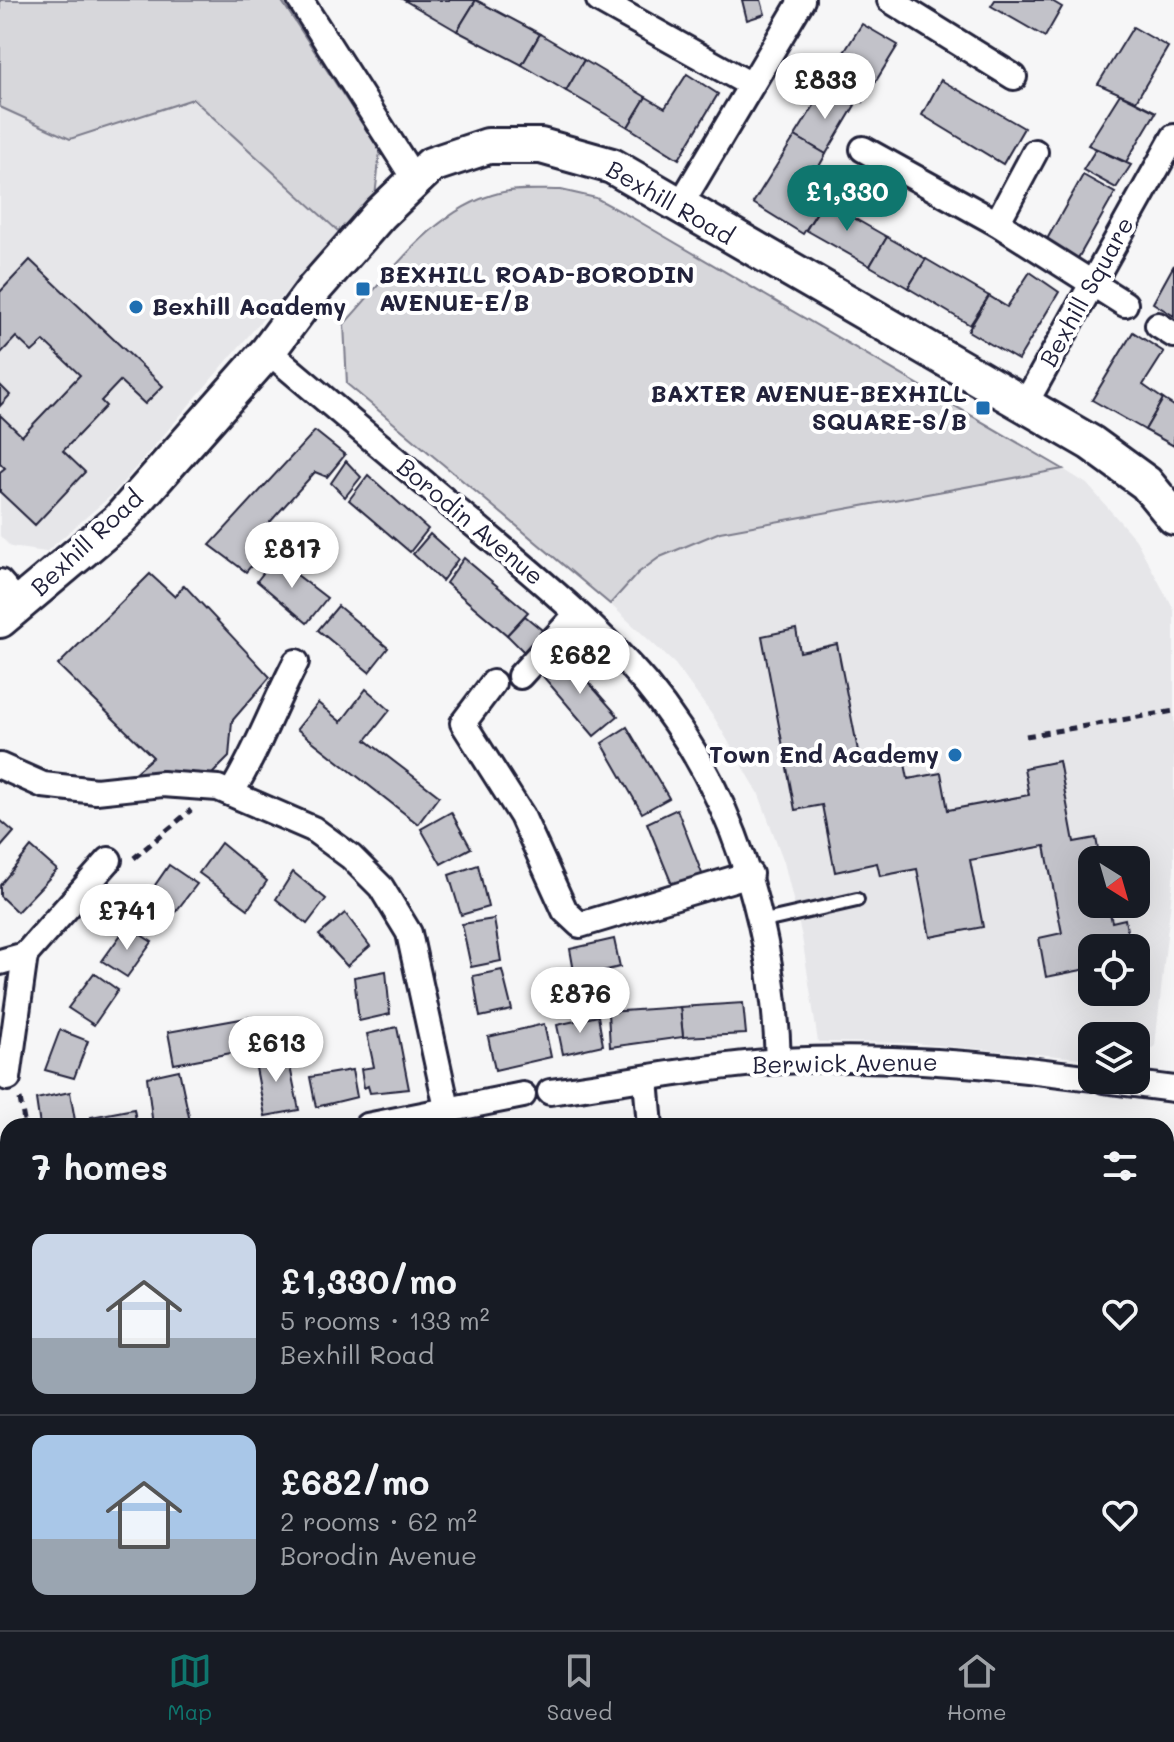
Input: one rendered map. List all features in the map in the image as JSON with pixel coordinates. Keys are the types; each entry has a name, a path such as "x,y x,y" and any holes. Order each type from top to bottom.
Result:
{"street":[{"path":"300,0 415,180"},
{"path":"599,0 751,85"},
{"path":"679,207 802,0"},
{"path":"890,0 1014,77"},
{"name":"Bexhill Square","path":"1024,406 1174,137"},
{"name":"Bexhill Road","path":"7,602 119,520 268,351 315,288 415,180 431,165 488,146 541,146 612,166 1091,443 1135,475 1174,517"},
{"path":"863,149 997,223 1125,304"},
{"path":"997,223 1035,152"},
{"name":"Borodin Avenue","path":"268,351 547,586 646,684 691,749 726,815 750,874 777,1027 778,1061"},
{"path":"520,676 576,615"},
{"path":"224,790 254,756 267,716 296,662"},
{"path":"493,683 463,723 522,816 565,911 580,925 750,874"},
{"path":"0,766 43,785 96,791 162,784 224,790 313,829 351,857 381,887 409,933 447,1108"},
{"path":"0,962 25,955 109,860"},
{"path":"8,1078 25,955"},
{"name":"Berwick Avenue","path":"550,1092 778,1061 871,1058 973,1062 1078,1076"},
{"path":"646,1079 649,1118"},
{"path":"1150,1086 1174,1089"},
{"path":"403,1118 523,1095"}],"lane":[{"path":"760,922 857,900"}],"path":[{"path":"1026,736 1174,711"},
{"path":"109,860 131,860 224,790"}],"shaded area":[{"path":"0,0 281,0 380,151 375,197 338,231 193,99 70,139 0,107"},
{"name":"Bexhill Academy","path":"193,99 338,231 114,493 46,552 11,547 0,536 0,107 70,139"},
{"path":"522,190 561,190 596,198 633,218 1063,469 720,532 660,557 638,573 610,604 347,384 344,324 413,247 453,214 475,201"},
{"name":"Town End Academy","path":"1063,469 1087,484 1136,540 1174,610 1174,871 1155,1046 1150,1049 1150,1022 1078,1022 1078,1058 912,1043 818,1042 802,937 784,862 758,792 715,719 675,664 610,604 638,573 660,557 720,532"}],"building":[{"path":"404,0 476,0 457,31"},
{"path":"476,0 540,34 522,65 457,31"},
{"path":"742,0 761,0 765,14 747,20"},
{"path":"995,0 1050,0 1062,7 1045,37 991,6"},
{"path":"862,24 898,45 863,102 827,79"},
{"path":"1133,27 1168,47 1136,101 1098,84"},
{"path":"540,34 584,60 566,91 522,65"},
{"path":"584,60 646,97 628,127 566,91"},
{"path":"687,74 718,94 679,159 628,127 646,97 665,108"},
{"path":"941,80 1024,128 1003,164 922,115"},
{"path":"825,88 855,105 826,154 795,136"},
{"path":"1120,94 1156,112 1126,162 1088,145"},
{"path":"795,136 826,154 805,191 824,201 803,234 753,203"},
{"path":"1096,149 1131,165 1116,188 1083,170"},
{"path":"1083,175 1115,193 1077,260 1046,241"},
{"path":"824,201 887,237 870,266 806,230"},
{"path":"887,237 926,259 908,288 870,266"},
{"path":"926,259 989,296 970,325 908,288"},
{"path":"30,260 163,386 145,404 120,381 101,401 106,406 63,451 85,472 35,525 0,492 0,472 5,468 0,463 0,415 22,436 80,375 44,341 32,352 16,337 0,354 0,292"},
{"path":"1174,265 1174,316 1153,303"},
{"path":"1030,272 1059,292 1018,360 968,331 989,296 1007,307"},
{"path":"1133,332 1164,352 1143,385 1163,399 1145,430 1092,400"},
{"path":"0,385 10,395 0,406"},
{"path":"1163,399 1174,406 1174,446 1145,430"},
{"path":"315,431 345,455 327,477 315,472 253,541 264,551 246,572 210,545"},
{"path":"346,461 361,477 345,497 331,483"},
{"path":"368,475 428,529 410,552 349,500"},
{"path":"430,534 458,559 442,581 413,554"},
{"path":"275,558 327,598 307,623 257,581"},
{"path":"464,558 528,612 507,635 446,583"},
{"path":"150,574 175,597 184,585 270,677 232,721 229,757 211,775 125,781 153,757 58,665"},
{"path":"338,606 388,648 369,672 318,630"},
{"path":"525,616 542,630 525,653 507,635"},
{"path":"796,629 800,652 837,644 860,761 903,753 908,779 941,773 948,810 1029,795 1024,768 1059,761 1074,842 1096,838 1097,846 1078,846 1078,918 1111,918 1112,922 1125,919 1128,934 1078,934 1078,971 1046,977 1039,938 1062,933 1045,846 970,860 983,927 930,937 917,869 880,876 877,863 835,872 822,805 795,810 762,636"},
{"path":"566,657 618,716 594,736 541,674"},
{"path":"366,689 390,710 366,740 439,796 418,824 297,729 318,703 341,722"},
{"path":"627,727 669,798 642,813 602,743"},
{"path":"677,809 706,884 675,892 647,823"},
{"path":"451,812 471,848 441,864 421,829"},
{"path":"0,820 14,832 0,848"},
{"path":"221,843 267,881 248,909 199,873"},
{"path":"31,847 57,870 17,912 0,896 0,885"},
{"path":"169,865 197,884 160,932 135,914"},
{"path":"478,865 488,907 461,915 449,875"},
{"path":"293,872 326,899 307,924 276,899"},
{"path":"345,913 370,946 347,966 319,935"},
{"path":"494,919 501,961 471,967 462,924"},
{"path":"127,926 152,942 127,977 102,961"},
{"path":"614,939 620,967 575,977 570,949"},
{"path":"502,970 512,1010 480,1017 473,976"},
{"path":"386,971 390,1014 359,1021 354,977"},
{"path":"94,973 118,990 94,1025 68,1008"},
{"path":"743,1003 746,1034 683,1037 680,1007"},
{"path":"680,1007 683,1037 610,1047 608,1012"},
{"path":"598,1016 603,1045 563,1054 557,1025"},
{"path":"252,1017 257,1048 174,1064 168,1032"},
{"path":"544,1024 551,1057 495,1070 488,1037"},
{"path":"397,1027 409,1089 370,1093 368,1086 364,1088 361,1069 374,1067 367,1034"},
{"path":"60,1030 88,1041 74,1078 45,1070"},
{"path":"287,1052 299,1110 265,1116 254,1057"},
{"path":"179,1070 189,1118 152,1118 147,1077"},
{"path":"352,1070 357,1097 316,1107 310,1077"},
{"path":"70,1092 75,1118 39,1118 36,1099"},
{"path":"134,1109 136,1118 91,1118"}],"place":[{"name":"BEXHILL ROAD-BORODIN AVENUE-E/B","path":"363,289"},
{"name":"Bexhill Academy","path":"136,307"},
{"name":"BAXTER AVENUE-BEXHILL SQUARE-S/B","path":"983,408"},
{"name":"Town End Academy","path":"955,755"}]}
